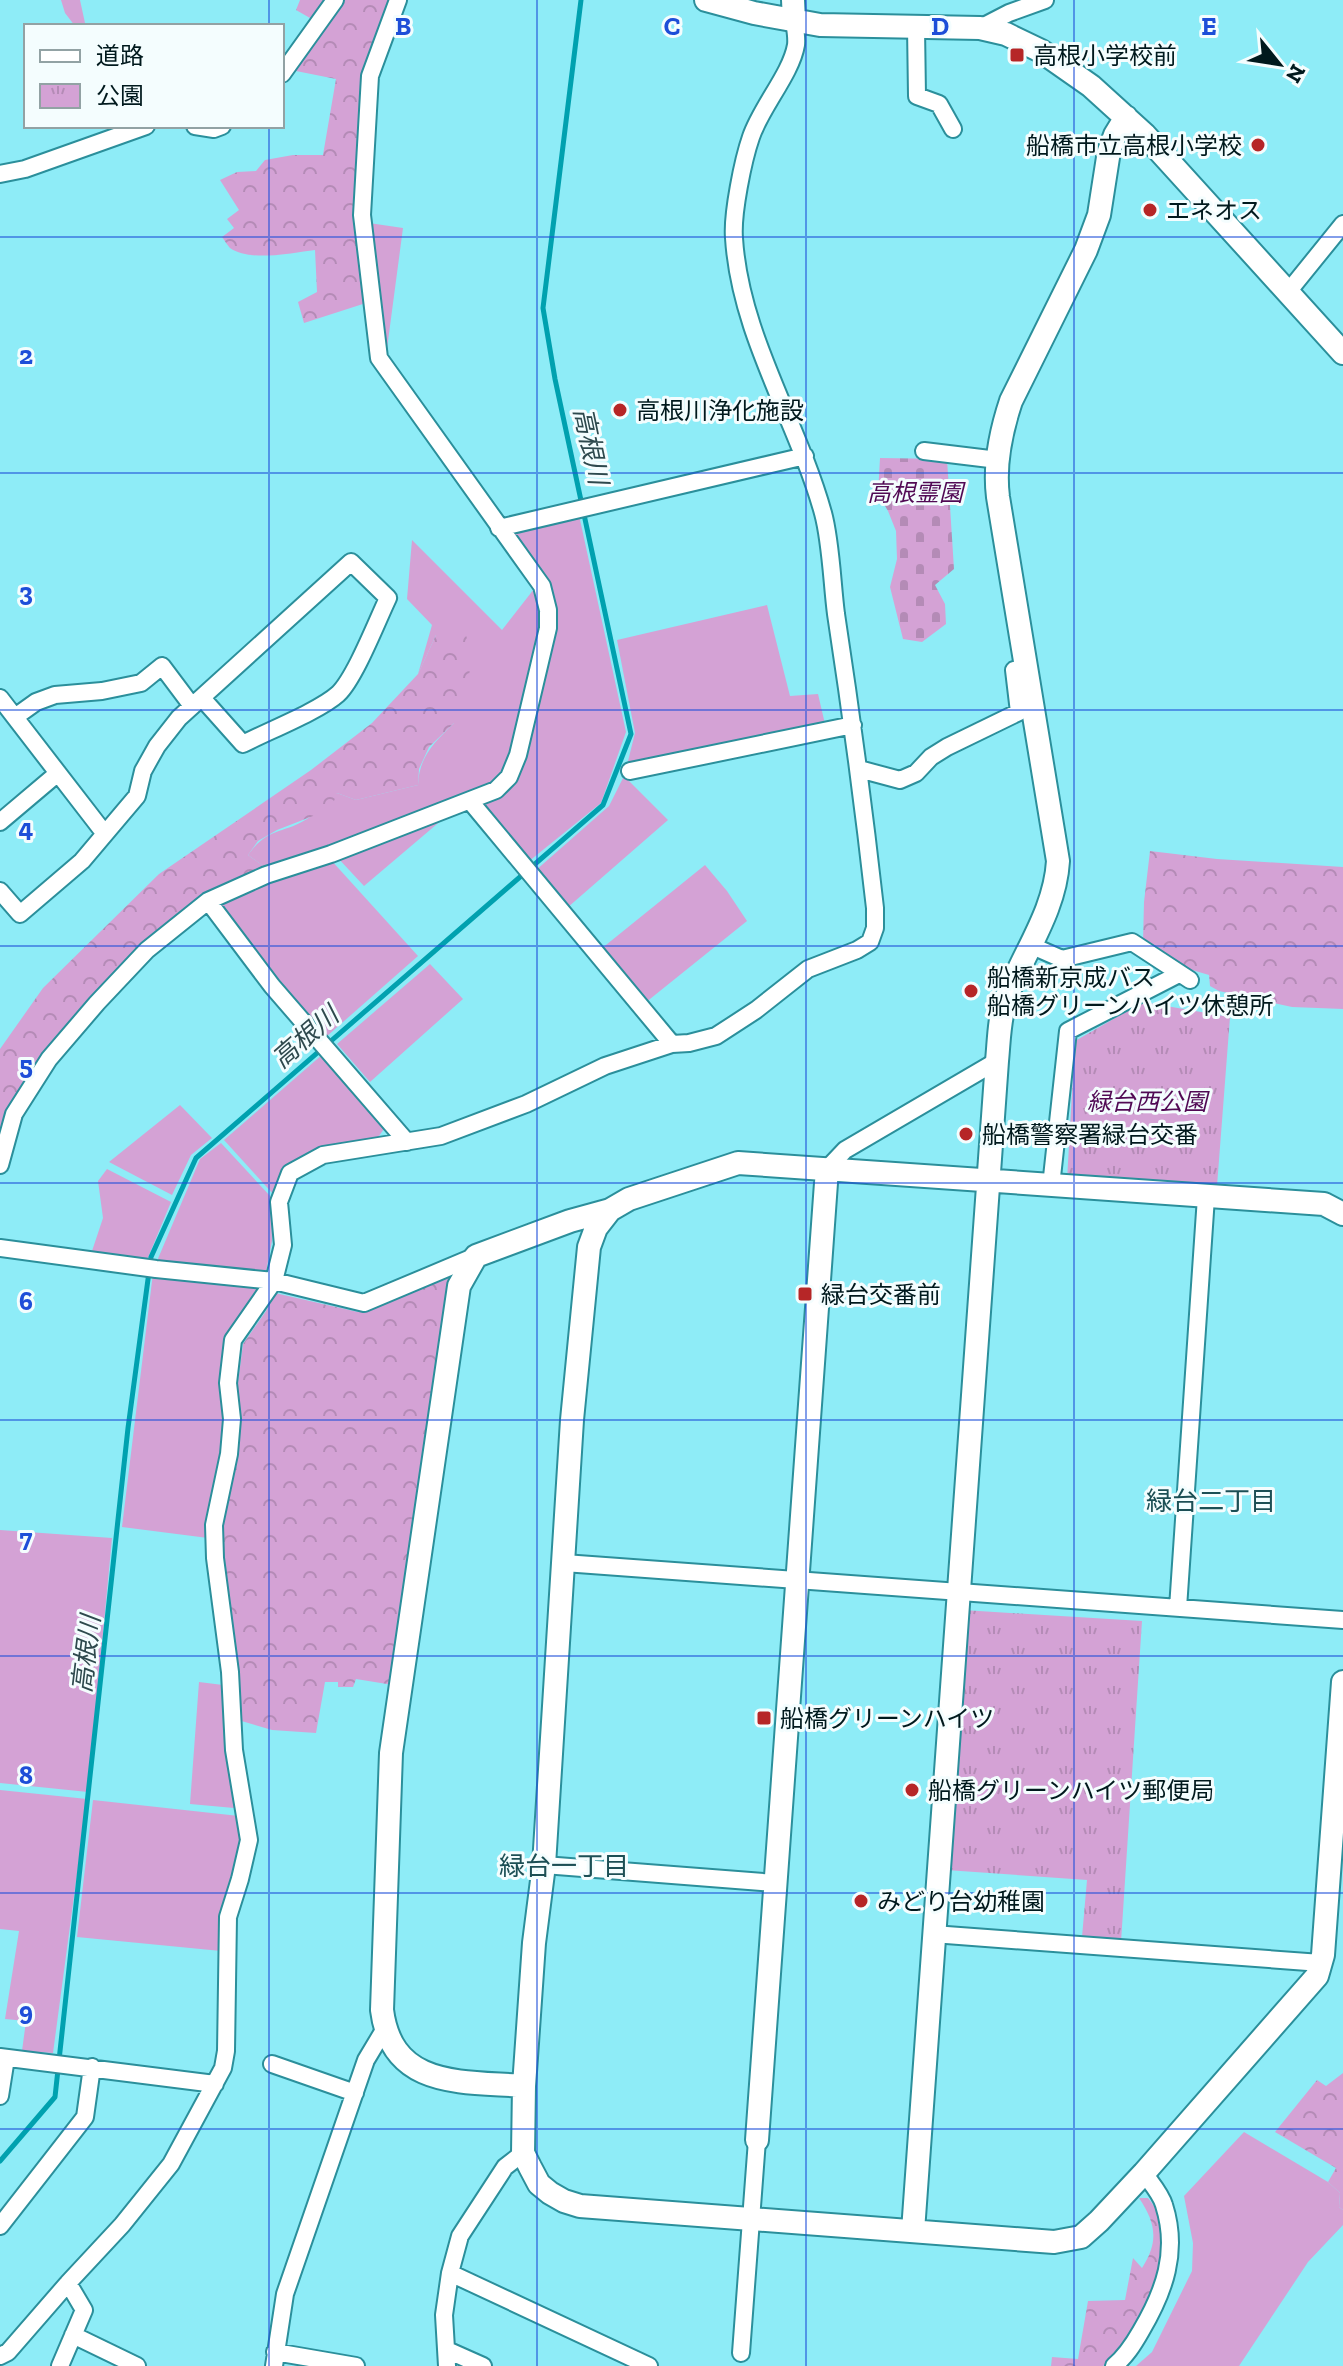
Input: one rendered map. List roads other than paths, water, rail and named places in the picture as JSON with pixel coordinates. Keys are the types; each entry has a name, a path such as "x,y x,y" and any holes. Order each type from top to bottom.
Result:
{"street":[{"path":"284,71 335,0"},
{"path":"0,1165 14,1114 49,1059 147,950 208,901 266,875 331,854 496,790 509,777 518,755 548,628 548,610 542,586 379,358 362,215 370,76 398,0"},
{"path":"706,0 754,13 794,10 820,25 980,28 1006,34 1057,60 1126,117 1343,353"},
{"path":"980,28 1045,0"},
{"path":"0,2356 8,2352 122,2225 171,2164 223,2068 226,2051 228,1917 249,1840 234,1750 230,1672 215,1558 214,1525 229,1454 232,1419 228,1383 233,1340 274,1281 283,1245 279,1202 290,1173 323,1155 441,1136 526,1104 605,1066 672,1044 716,1036 756,1010 808,969 870,942 875,928 859,769 824,516 805,456 741,293 733,235 750,138 796,45 794,10"},
{"path":"916,27 917,96 939,104 953,129"},
{"path":"913,2231 997,1061 1005,1002 1052,901 1058,861 998,497 998,460 1004,420 1011,401 1086,250 1099,215 1109,151 1126,117"},
{"path":"0,174 25,169 140,128"},
{"path":"1288,292 1343,224"},
{"path":"924,451 998,460"},
{"path":"499,528 805,456"},
{"path":"0,891 20,914 82,861 137,796 143,771 157,746 179,718 197,702 351,562 388,598 355,668 339,693 318,707 243,744 197,702 162,666 141,683 102,691 55,695 36,702 15,717"},
{"path":"859,769 883,778 900,780 916,773 931,757 947,747 1019,712 1014,670 1028,668"},
{"path":"0,698 105,834"},
{"path":"630,771 853,725"},
{"path":"0,822 58,773"},
{"path":"470,801 672,1044"},
{"path":"208,901 272,986 407,1142"},
{"path":"1030,945 1062,959 1132,942 1184,977 1068,1031 1051,1186"},
{"path":"741,2353 827,1169 845,1150 997,1061"},
{"path":"0,1248 274,1281 364,1303 476,1256 570,1221 610,1210 629,1199 738,1163 1324,1204 1343,1214"},
{"path":"1178,1608 1206,1197"},
{"path":"610,1210 596,1228 587,1258 572,1420 544,1865 534,1943 524,2086 523,2153 539,2184 550,2193 572,2203 606,2209 1054,2242 1081,2237 1144,2173 1317,1976 1321,1963 1343,1682"},
{"path":"476,1256 463,1275 455,1298 391,1753 382,2010 384,2030 405,2062 449,2080 524,2086"},
{"path":"564,1563 1343,1620"},
{"path":"544,1865 775,1883"},
{"path":"933,1934 1321,1963"},
{"path":"356,2366 274,2359 285,2294 366,2060 384,2030"},
{"path":"0,2096 3,2058 215,2084"},
{"path":"272,2064 355,2093"},
{"path":"0,2226 85,2117 92,2067"},
{"path":"483,2366 447,2358 444,2315 450,2273 460,2236 505,2167 523,2153"},
{"path":"1114,2366 1127,2355 1153,2311 1166,2277 1170,2248 1164,2206 1144,2173"},
{"path":"450,2273 649,2366"},
{"path":"60,2366 84,2310 68,2283"},
{"path":"73,2335 136,2366"}],"waterway":[{"name":"高根川","path":"0,2161 55,2097 128,1428 151,1257 196,1158 603,805 631,734 555,379 543,308 581,0"}],"place":[{"name":"高根小学校前","path":"1017,55"},
{"name":"船橋市立高根小学校","path":"1258,145"},
{"name":"エネオス","path":"1150,210"},
{"name":"高根川浄化施設","path":"620,410"},
{"name":"船橋新京成バス 船橋グリーンハイツ休憩所","path":"971,991"},
{"name":"船橋警察署緑台交番","path":"966,1134"},
{"name":"緑台交番前","path":"805,1294"},
{"name":"船橋グリーンハイツ","path":"764,1718"},
{"name":"船橋グリーンハイツ郵便局","path":"912,1790"},
{"name":"みどり台幼稚園","path":"861,1901"}],"district":[{"name":"緑台二丁目","path":"1211,1501"},
{"name":"緑台一丁目","path":"564,1866"}],"park label":[{"name":"高根霊園","path":"915,492"},
{"name":"緑台西公園","path":"1147,1101"}]}
